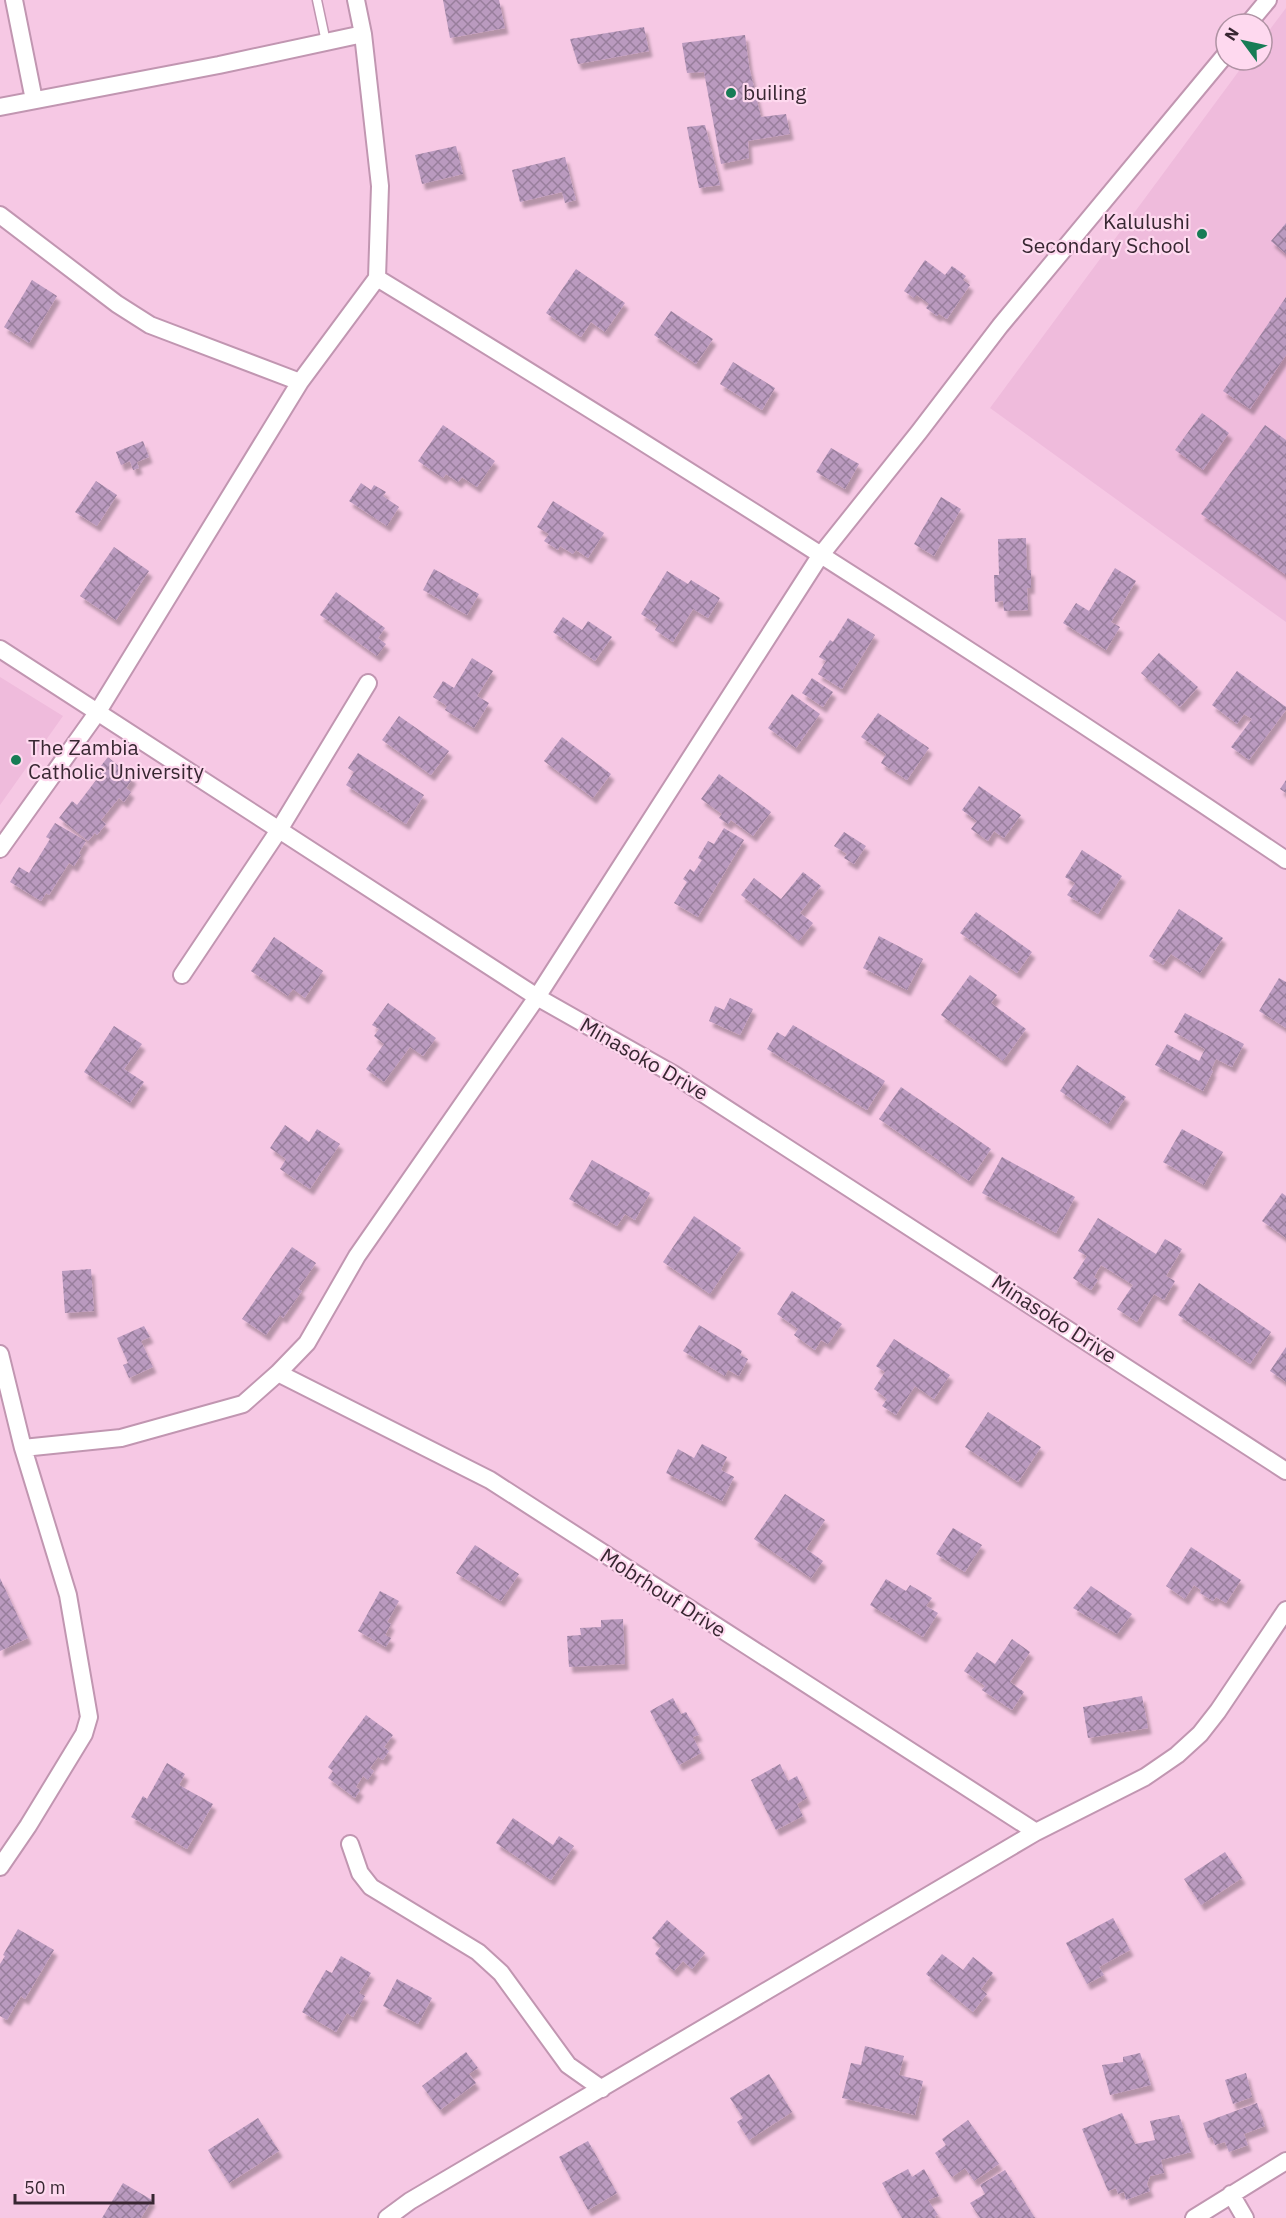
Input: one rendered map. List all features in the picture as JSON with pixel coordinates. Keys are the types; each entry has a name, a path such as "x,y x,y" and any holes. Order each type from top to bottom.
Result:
{"street":[{"path":"14,0 34,100"},
{"path":"0,849 97,713 300,382 377,278 380,186 363,34 356,0"},
{"path":"1258,12 1268,0"},
{"path":"0,107 74,94 363,34"},
{"path":"22,1448 121,1438 243,1404 308,1343 357,1256 537,997 820,556 1008,316 1214,70"},
{"path":"0,215 117,304 150,325 300,382"},
{"path":"377,278 601,415 1165,778 1286,860"},
{"name":"Minasoko Drive","path":"0,649 537,997 673,1074 1286,1471"},
{"path":"182,975 279,830 368,683"},
{"path":"0,1354 22,1448 68,1595 89,1717 84,1734 0,1867"},
{"name":"Mobrhouf Drive","path":"278,1373 490,1480 1036,1832"},
{"path":"387,2218 410,2201 1036,1832 1145,1777 1177,1755 1200,1734 1286,1610"},
{"path":"350,1844 360,1873 371,1887 490,1961 567,2065 602,2089"},
{"path":"1194,2218 1286,2160"},
{"path":"1231,2194 1245,2218"}],"lane":[{"path":"317,0 326,42"}],"shaded area":[{"name":"Kalulushi Secondary School","path":"1286,8 1286,622 990,408 1238,72 1274,72 1274,24"},
{"name":"The Zambia Catholic University","path":"0,677 63,716 0,805"}],"building":[{"path":"443,0 499,0 505,28 450,38"},
{"path":"644,27 649,51 578,64 570,39"},
{"name":"builing","path":"745,35 749,66 761,117 786,114 790,134 748,141 749,158 721,164 704,72 687,73 682,43"},
{"path":"705,125 720,185 699,188 687,127"},
{"path":"456,146 463,174 422,184 415,155"},
{"path":"565,157 576,200 565,203 562,192 520,202 512,170"},
{"path":"1286,223 1286,254 1271,241"},
{"path":"925,260 945,275 952,266 966,276 963,280 970,285 947,319 939,314 937,316 926,308 929,304 917,295 914,298 904,291"},
{"path":"576,269 625,303 605,332 591,322 581,337 546,313"},
{"path":"32,280 57,296 29,343 4,327"},
{"path":"1286,297 1286,355 1250,409 1223,391"},
{"path":"671,311 713,339 696,364 654,335"},
{"path":"733,362 775,388 762,410 720,384"},
{"path":"1202,413 1229,433 1203,470 1175,450"},
{"path":"443,425 495,461 477,487 462,477 458,482 446,474 443,478 418,461"},
{"path":"1265,425 1286,440 1286,575 1201,514"},
{"path":"143,441 149,457 137,462 139,468 133,470 130,461 121,465 116,452"},
{"path":"831,448 859,464 845,489 816,472"},
{"path":"96,481 117,495 97,526 75,512"},
{"path":"361,483 371,490 374,485 386,492 383,496 399,507 387,526 349,501"},
{"path":"941,497 961,509 934,556 914,544"},
{"path":"553,501 604,533 588,558 576,550 573,554 560,546 558,550 544,541 549,534 537,527"},
{"path":"1026,538 1027,570 1031,570 1031,588 1027,588 1028,610 1004,611 1003,601 995,602 994,575 999,575 998,539"},
{"path":"114,547 149,571 116,620 80,596"},
{"path":"1115,568 1136,581 1111,622 1120,627 1106,650 1063,623 1076,603 1089,611"},
{"path":"434,569 479,594 467,615 423,590"},
{"path":"667,571 688,584 691,580 720,598 708,618 693,609 673,642 655,630 658,625 641,614"},
{"path":"336,592 385,628 378,638 386,644 377,656 320,615"},
{"path":"563,617 582,630 588,621 612,637 595,661 553,632"},
{"path":"848,618 875,635 842,689 818,674 826,661 819,657 830,640 833,642"},
{"path":"1159,653 1198,687 1180,707 1141,673"},
{"path":"472,658 493,671 477,696 489,703 474,728 445,710 447,706 433,697 443,681 454,688"},
{"path":"1237,671 1286,707 1249,760 1231,747 1252,719 1244,714 1237,724 1212,705"},
{"path":"812,678 833,692 823,707 802,693"},
{"path":"792,694 820,714 796,748 768,728"},
{"path":"878,713 929,748 907,780 881,763 886,754 861,737"},
{"path":"399,716 449,751 431,775 382,740"},
{"path":"562,737 611,774 593,798 544,761"},
{"path":"358,753 424,795 406,824 346,785 354,772 348,768"},
{"path":"108,757 133,778 126,788 131,792 124,802 119,798 101,820 106,824 97,835 95,833 88,841 59,818 72,801 77,805 100,775 96,772"},
{"path":"719,774 771,812 753,836 731,820 728,824 719,818 722,814 701,799"},
{"path":"1286,780 1286,793 1280,789"},
{"path":"979,786 1021,815 1004,838 994,831 988,841 971,829 977,821 962,810"},
{"path":"55,823 86,841 74,866 69,863 49,895 46,893 41,901 10,882 19,867 29,873 50,839 46,837"},
{"path":"724,828 744,840 698,917 674,903 687,882 683,879 690,869 694,872 702,860 698,858 708,841 714,844"},
{"path":"844,832 866,846 854,864 844,858 847,854 834,846"},
{"path":"1082,850 1122,876 1098,914 1067,895 1075,883 1065,877"},
{"path":"803,872 821,886 800,913 813,923 799,941 741,895 754,878 781,899"},
{"path":"1179,909 1223,938 1200,973 1171,954 1163,965 1149,956"},
{"path":"976,912 1032,952 1017,973 960,933"},
{"path":"879,936 923,959 907,990 863,968"},
{"path":"274,937 323,971 305,998 293,989 288,996 251,971"},
{"path":"970,975 997,995 991,1003 1026,1029 1003,1061 941,1015"},
{"path":"1279,978 1286,982 1286,1028 1259,1011"},
{"path":"730,998 753,1009 740,1035 709,1021 715,1006 724,1010"},
{"path":"388,1003 436,1038 423,1056 410,1047 384,1082 366,1069 384,1044 374,1036 379,1029 372,1025"},
{"path":"1185,1013 1244,1044 1232,1067 1216,1059 1203,1091 1155,1065 1167,1044 1199,1061 1205,1049 1174,1032"},
{"path":"793,1025 885,1081 867,1110 767,1049 777,1032 785,1037"},
{"path":"114,1026 142,1044 124,1069 144,1082 130,1103 84,1072"},
{"path":"1077,1065 1126,1097 1108,1124 1060,1091"},
{"path":"901,1087 991,1149 969,1181 879,1119"},
{"path":"285,1125 309,1142 317,1129 340,1144 310,1189 280,1169 286,1159 270,1148"},
{"path":"1182,1129 1223,1152 1204,1185 1163,1162"},
{"path":"1002,1157 1075,1197 1056,1233 982,1193"},
{"path":"592,1160 650,1193 635,1220 625,1214 617,1226 569,1199"},
{"path":"1282,1193 1286,1196 1286,1238 1262,1221"},
{"path":"694,1216 741,1248 710,1294 663,1262"},
{"path":"1098,1218 1156,1254 1165,1239 1182,1249 1166,1276 1175,1281 1164,1300 1154,1294 1137,1322 1117,1309 1133,1285 1101,1265 1094,1277 1098,1280 1091,1290 1073,1278 1087,1256 1078,1251"},
{"path":"292,1247 316,1263 298,1289 302,1291 283,1318 280,1315 266,1335 242,1319"},
{"path":"91,1269 94,1311 65,1313 62,1271"},
{"path":"1199,1283 1271,1332 1250,1364 1178,1315"},
{"path":"792,1291 842,1324 828,1344 821,1340 815,1350 794,1335 798,1329 777,1314"},
{"path":"699,1325 742,1351 740,1355 748,1359 739,1376 728,1370 725,1376 683,1351"},
{"path":"144,1326 150,1337 141,1341 153,1367 129,1378 123,1365 128,1363 117,1338"},
{"path":"894,1339 950,1375 934,1399 915,1386 896,1415 882,1406 887,1399 874,1389 885,1372 876,1366"},
{"path":"1286,1347 1286,1382 1270,1371"},
{"path":"988,1412 1041,1447 1018,1482 965,1447"},
{"path":"702,1444 727,1457 721,1470 734,1477 722,1501 666,1473 678,1449 694,1458"},
{"path":"785,1494 825,1520 806,1549 823,1561 811,1578 754,1539"},
{"path":"953,1528 982,1545 965,1572 936,1554"},
{"path":"475,1545 519,1574 501,1601 456,1573"},
{"path":"1191,1547 1241,1580 1226,1603 1216,1597 1213,1601 1200,1593 1201,1590 1194,1585 1185,1599 1166,1586"},
{"path":"0,1578 28,1638 0,1651"},
{"path":"886,1579 906,1591 910,1585 932,1598 926,1606 938,1613 923,1637 870,1605"},
{"path":"1091,1586 1132,1614 1117,1634 1073,1608"},
{"path":"380,1591 399,1601 387,1622 391,1624 385,1635 391,1638 386,1647 358,1631"},
{"path":"623,1619 625,1664 569,1667 567,1636 581,1635 580,1628 601,1627 601,1620"},
{"path":"1012,1639 1030,1652 1010,1682 1024,1692 1012,1710 982,1690 985,1686 964,1671 977,1652 995,1664"},
{"path":"1142,1696 1148,1728 1088,1738 1083,1707"},
{"path":"673,1698 681,1714 686,1712 699,1735 693,1737 701,1753 679,1765 650,1711"},
{"path":"366,1715 393,1735 384,1747 389,1751 383,1760 378,1757 370,1768 374,1771 368,1780 363,1776 356,1787 360,1790 355,1798 328,1778 333,1771 328,1767"},
{"path":"167,1763 185,1774 179,1785 213,1804 187,1849 131,1817 143,1796 147,1799"},
{"path":"780,1764 788,1781 797,1776 807,1798 797,1804 803,1816 776,1830 751,1780"},
{"path":"513,1818 553,1845 559,1836 574,1846 551,1880 496,1843"},
{"path":"1225,1852 1242,1878 1201,1905 1184,1879"},
{"path":"1113,1918 1130,1950 1099,1967 1104,1975 1087,1984 1066,1943"},
{"path":"667,1920 705,1953 692,1969 683,1961 674,1971 655,1954 661,1946 652,1938"},
{"path":"18,1929 54,1950 25,1999 21,1996 7,2020 0,2016 0,1964"},
{"path":"942,1954 963,1970 973,1957 993,1973 981,1989 987,1994 973,2012 926,1974"},
{"path":"341,1956 371,1973 359,1993 365,1996 353,2017 347,2013 336,2032 302,2012 326,1970 332,1973"},
{"path":"397,1979 432,1998 418,2024 383,2006"},
{"path":"865,2046 904,2056 899,2075 923,2081 915,2115 842,2098 851,2063 861,2065"},
{"path":"466,2052 478,2068 469,2074 476,2083 440,2110 422,2086"},
{"path":"1140,2053 1151,2085 1110,2095 1102,2065 1123,2062 1123,2057"},
{"path":"1246,2073 1252,2097 1233,2104 1225,2080"},
{"path":"769,2074 792,2112 749,2140 737,2122 743,2118 730,2098"},
{"path":"1257,2103 1265,2126 1244,2134 1248,2145 1229,2152 1225,2142 1215,2145 1212,2137 1208,2138 1203,2123"},
{"path":"1122,2113 1135,2144 1155,2140 1150,2121 1179,2115 1191,2152 1161,2160 1164,2173 1150,2176 1147,2184 1150,2191 1126,2200 1124,2192 1118,2194 1116,2188 1108,2191 1082,2129"},
{"path":"258,2118 279,2151 229,2183 208,2150"},
{"path":"968,2120 999,2164 974,2181 965,2168 952,2177 935,2153 946,2145 942,2139"},
{"path":"588,2141 617,2193 588,2210 559,2157"},
{"path":"908,2169 912,2177 924,2169 939,2196 928,2200 938,2215 935,2216 936,2218 902,2218 882,2183"},
{"path":"1005,2170 1035,2218 980,2218 970,2203 985,2194 980,2185"},
{"path":"123,2183 152,2200 141,2218 102,2218"}],"place":[{"name":"builing","path":"731,93"},
{"name":"Kalulushi Secondary School","path":"1202,234"},
{"name":"The Zambia Catholic University","path":"16,760"}]}
